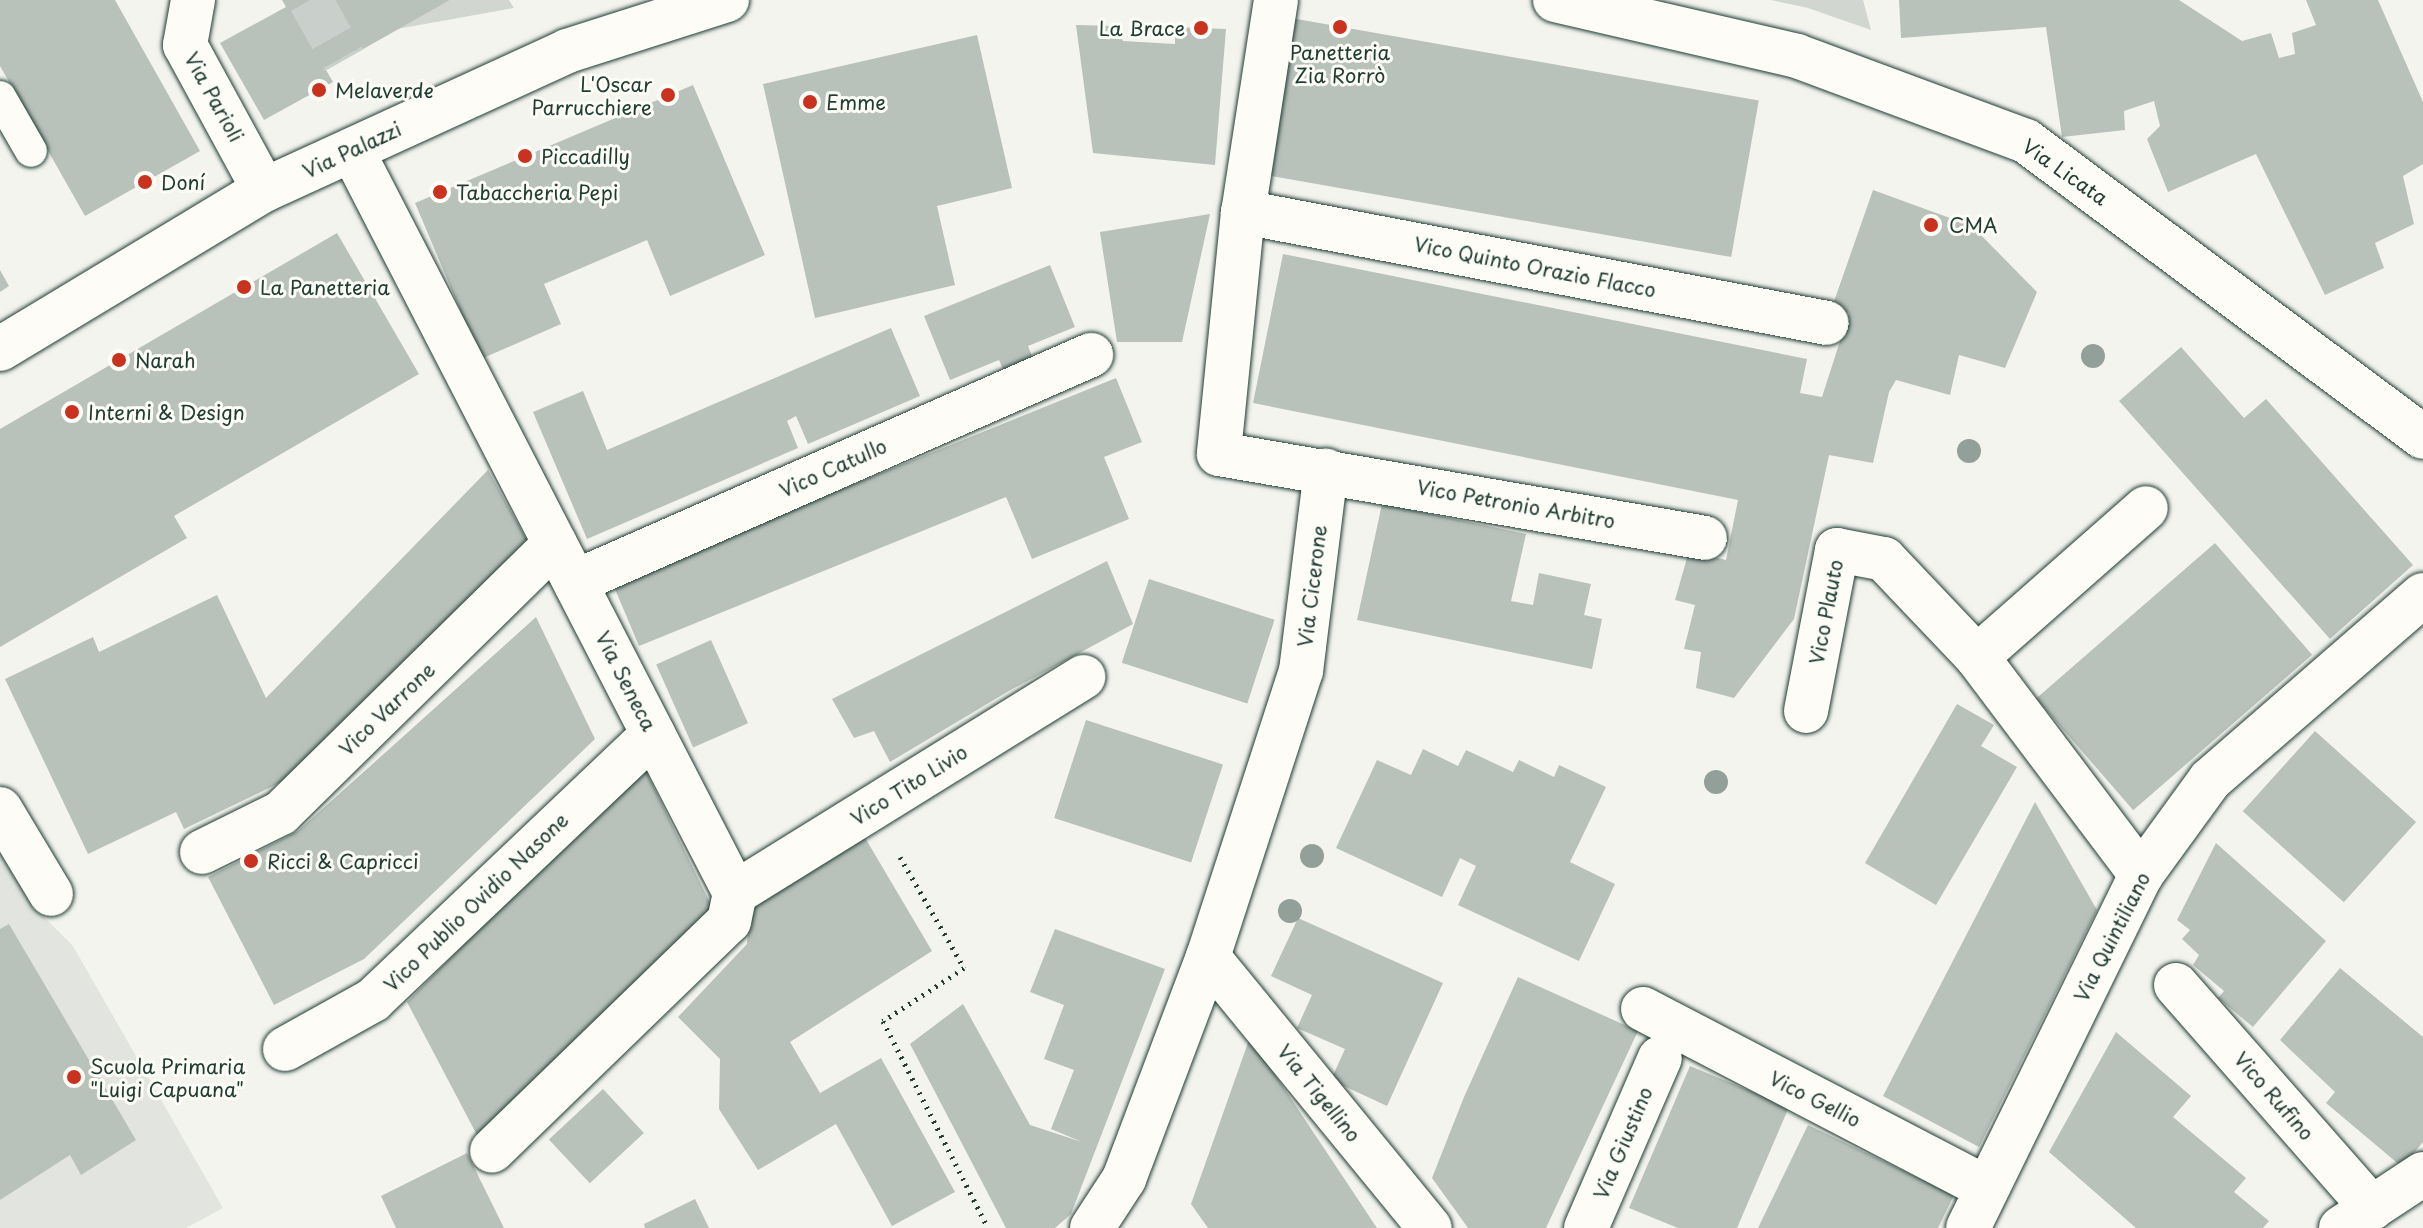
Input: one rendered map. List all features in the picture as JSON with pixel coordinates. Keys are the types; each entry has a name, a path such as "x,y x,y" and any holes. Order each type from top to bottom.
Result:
{"street":[{"name":"Via Parioli","path":"193,0 185,45 264,190"},
{"name":"Via Palazzi","path":"0,349 264,190 567,51 727,0"},
{"path":"1276,0 1243,212 1219,454 1326,471"},
{"name":"Via Licata","path":"1555,0 1797,56 2026,141 2423,437"},
{"name":"Via Seneca","path":"352,150 735,893"},
{"name":"Vico Quinto Orazio Flacco","path":"1243,212 1827,323"},
{"name":"Vico Catullo","path":"575,582 1091,355"},
{"name":"Vico Petronio Arbitro","path":"1326,471 1705,538"},
{"name":"Via Cicerone","path":"1092,1228 1124,1179 1208,957 1301,671 1326,471"},
{"path":"1977,657 2146,508"},
{"name":"Vico Varrone","path":"202,852 281,813 555,544"},
{"name":"Vico Plauto","path":"1806,711 1837,550 1884,559 1977,657 2141,875"},
{"name":"Via Quintiliano","path":"1968,1228 2141,875 2210,780 2423,595"},
{"name":"Vico Tito Livio","path":"735,893 1084,677"},
{"name":"Vico Publio Ovidio Nasone","path":"285,1049 373,1000 653,734"},
{"path":"0,809 51,894"},
{"path":"492,1151 729,921 735,893"},
{"name":"Via Tigellino","path":"1208,957 1430,1228"},
{"name":"Vico Rufino","path":"2176,985 2356,1218"},
{"name":"Vico Gellio","path":"1643,1009 1987,1188"},
{"name":"Via Giustino","path":"1586,1228 1660,1058"},
{"path":"2356,1218 2423,1174"}],"lane":[{"path":"0,97 31,151"}],"path":[{"path":"871,808 964,968 883,1021 988,1228"}],"shaded area":[{"path":"450,0 509,0 514,8 397,29"},
{"path":"1771,0 1863,0 1871,30 1808,8"},
{"name":"Scuola Primaria \"Luigi Capuana\"","path":"0,850 32,905 73,946 223,1208 186,1228 0,1228"}],"building":[{"path":"0,0 115,0 200,151 85,216 0,66"},
{"path":"282,0 450,0 326,70 333,82 264,120 220,43 286,7"},
{"path":"1899,0 2179,0 2242,41 2271,33 2279,58 2295,54 2292,33 2316,25 2306,0 2378,0 2423,102 2423,164 2403,176 2414,224 2375,243 2384,268 2325,295 2256,154 2168,192 2147,139 2160,126 2154,101 2124,111 2125,130 2062,137 2046,27 1901,38"},
{"path":"1291,18 1759,100 1731,257 1263,175"},
{"path":"1076,25 1118,26 1123,41 1175,44 1175,27 1226,29 1215,165 1093,153"},
{"path":"977,35 1012,188 937,206 955,285 815,318 763,84"},
{"path":"693,85 765,255 670,296 647,240 544,284 561,324 481,359 415,203"},
{"path":"1873,190 1972,226 2037,292 2005,368 1959,355 1950,395 1896,380 1889,392 1873,463 1829,455 1794,619 1734,698 1696,688 1701,652 1684,649 1695,605 1675,600 1689,551 1726,560 1738,500 1253,403 1283,254 1807,359 1800,393 1822,397 1849,313 1831,310"},
{"path":"1210,214 1182,342 1117,342 1100,232"},
{"path":"337,233 419,374 174,516 187,538 0,647 0,429"},
{"path":"1050,265 1075,327 1028,346 1034,361 1005,374 999,360 950,380 924,316"},
{"path":"0,270 9,286 0,292"},
{"path":"891,328 920,396 808,444 796,416 787,421 798,448 587,539 533,412 583,391 607,450"},
{"path":"2181,347 2244,418 2266,399 2413,565 2330,639 2119,401"},
{"path":"1116,378 1142,442 1104,457 1129,519 1032,559 1006,497 639,646 612,582"},
{"path":"488,470 527,540 302,772 184,829 176,812 88,854 5,679 93,637 99,652 217,595 266,698"},
{"path":"1382,504 1526,534 1511,601 1533,605 1539,573 1591,584 1584,615 1602,619 1592,669 1357,620"},
{"path":"2215,543 2312,655 2133,810 2036,698"},
{"path":"1107,561 1133,624 1007,692 890,762 874,731 854,738 832,699"},
{"path":"1149,579 1275,620 1247,703 1122,663"},
{"path":"536,617 595,739 364,959 274,1005 208,877 298,831"},
{"path":"711,640 748,723 693,748 656,664"},
{"path":"1957,704 1994,725 1981,746 2017,767 1936,905 1865,863"},
{"path":"1086,720 1223,764 1191,862 1054,818"},
{"path":"2315,731 2416,822 2344,902 2243,811"},
{"path":"1423,749 1458,766 1466,750 1513,772 1519,760 1554,777 1559,765 1606,787 1570,862 1615,884 1579,961 1458,905 1476,866 1460,858 1442,897 1336,848 1377,760 1411,775"},
{"path":"642,763 713,909 478,1137 407,1002"},
{"path":"2035,802 2097,910 1979,1147 1883,1096"},
{"path":"864,836 932,951 790,1042 820,1093 881,1058 955,1192 892,1226 836,1124 758,1170 719,1109 720,1059 678,1017 747,944 750,904"},
{"path":"2216,843 2326,941 2253,1027 2218,998 2224,991 2193,965 2199,955 2182,939 2190,930 2177,920"},
{"path":"1298,918 1443,983 1387,1106 1331,1080 1345,1049 1297,1028 1312,995 1271,976"},
{"path":"9,924 136,1140 81,1175 70,1155 0,1200 0,929"},
{"path":"1055,929 1165,969 1071,1214 1055,1228 1006,1228 910,1044 963,1004 1030,1125 1082,1142 1051,1129 1074,1070 1044,1059 1064,1005 1030,992"},
{"path":"2340,968 2423,1037 2423,1142 2402,1167 2326,1103 2335,1092 2280,1040"},
{"path":"1518,977 1638,1031 1546,1228 1468,1228 1432,1178 1464,1097"},
{"path":"2116,1032 2191,1096 2173,1117 2246,1178 2234,1192 2269,1221 2263,1228 2136,1228 2049,1152"},
{"path":"1250,1037 1377,1228 1208,1228 1191,1204"},
{"path":"1690,1066 1789,1107 1737,1228 1678,1228 1629,1208"},
{"path":"603,1089 644,1133 590,1183 549,1139"},
{"path":"1808,1125 1954,1195 1938,1228 1758,1228"},
{"path":"467,1153 504,1228 396,1228 381,1196"},
{"path":"695,1199 709,1228 645,1228 644,1224"}],"tunnel":[{"path":"310,0 344,60"}],"place":[{"name":"Panetteria Zia Rorrò","path":"1340,27"},
{"name":"La Brace","path":"1201,28"},
{"name":"Melaverde","path":"319,90"},
{"name":"L'Oscar Parrucchiere","path":"668,95"},
{"name":"Emme","path":"810,102"},
{"name":"Piccadilly","path":"525,156"},
{"name":"Doní","path":"145,182"},
{"name":"Tabaccheria Pepi","path":"440,192"},
{"name":"CMA","path":"1931,225"},
{"name":"La Panetteria","path":"244,287"},
{"name":"Narah","path":"119,360"},
{"name":"Interni & Design","path":"72,412"},
{"name":"Ricci & Capricci","path":"251,861"},
{"name":"Scuola Primaria \"Luigi Capuana\"","path":"74,1077"}]}
